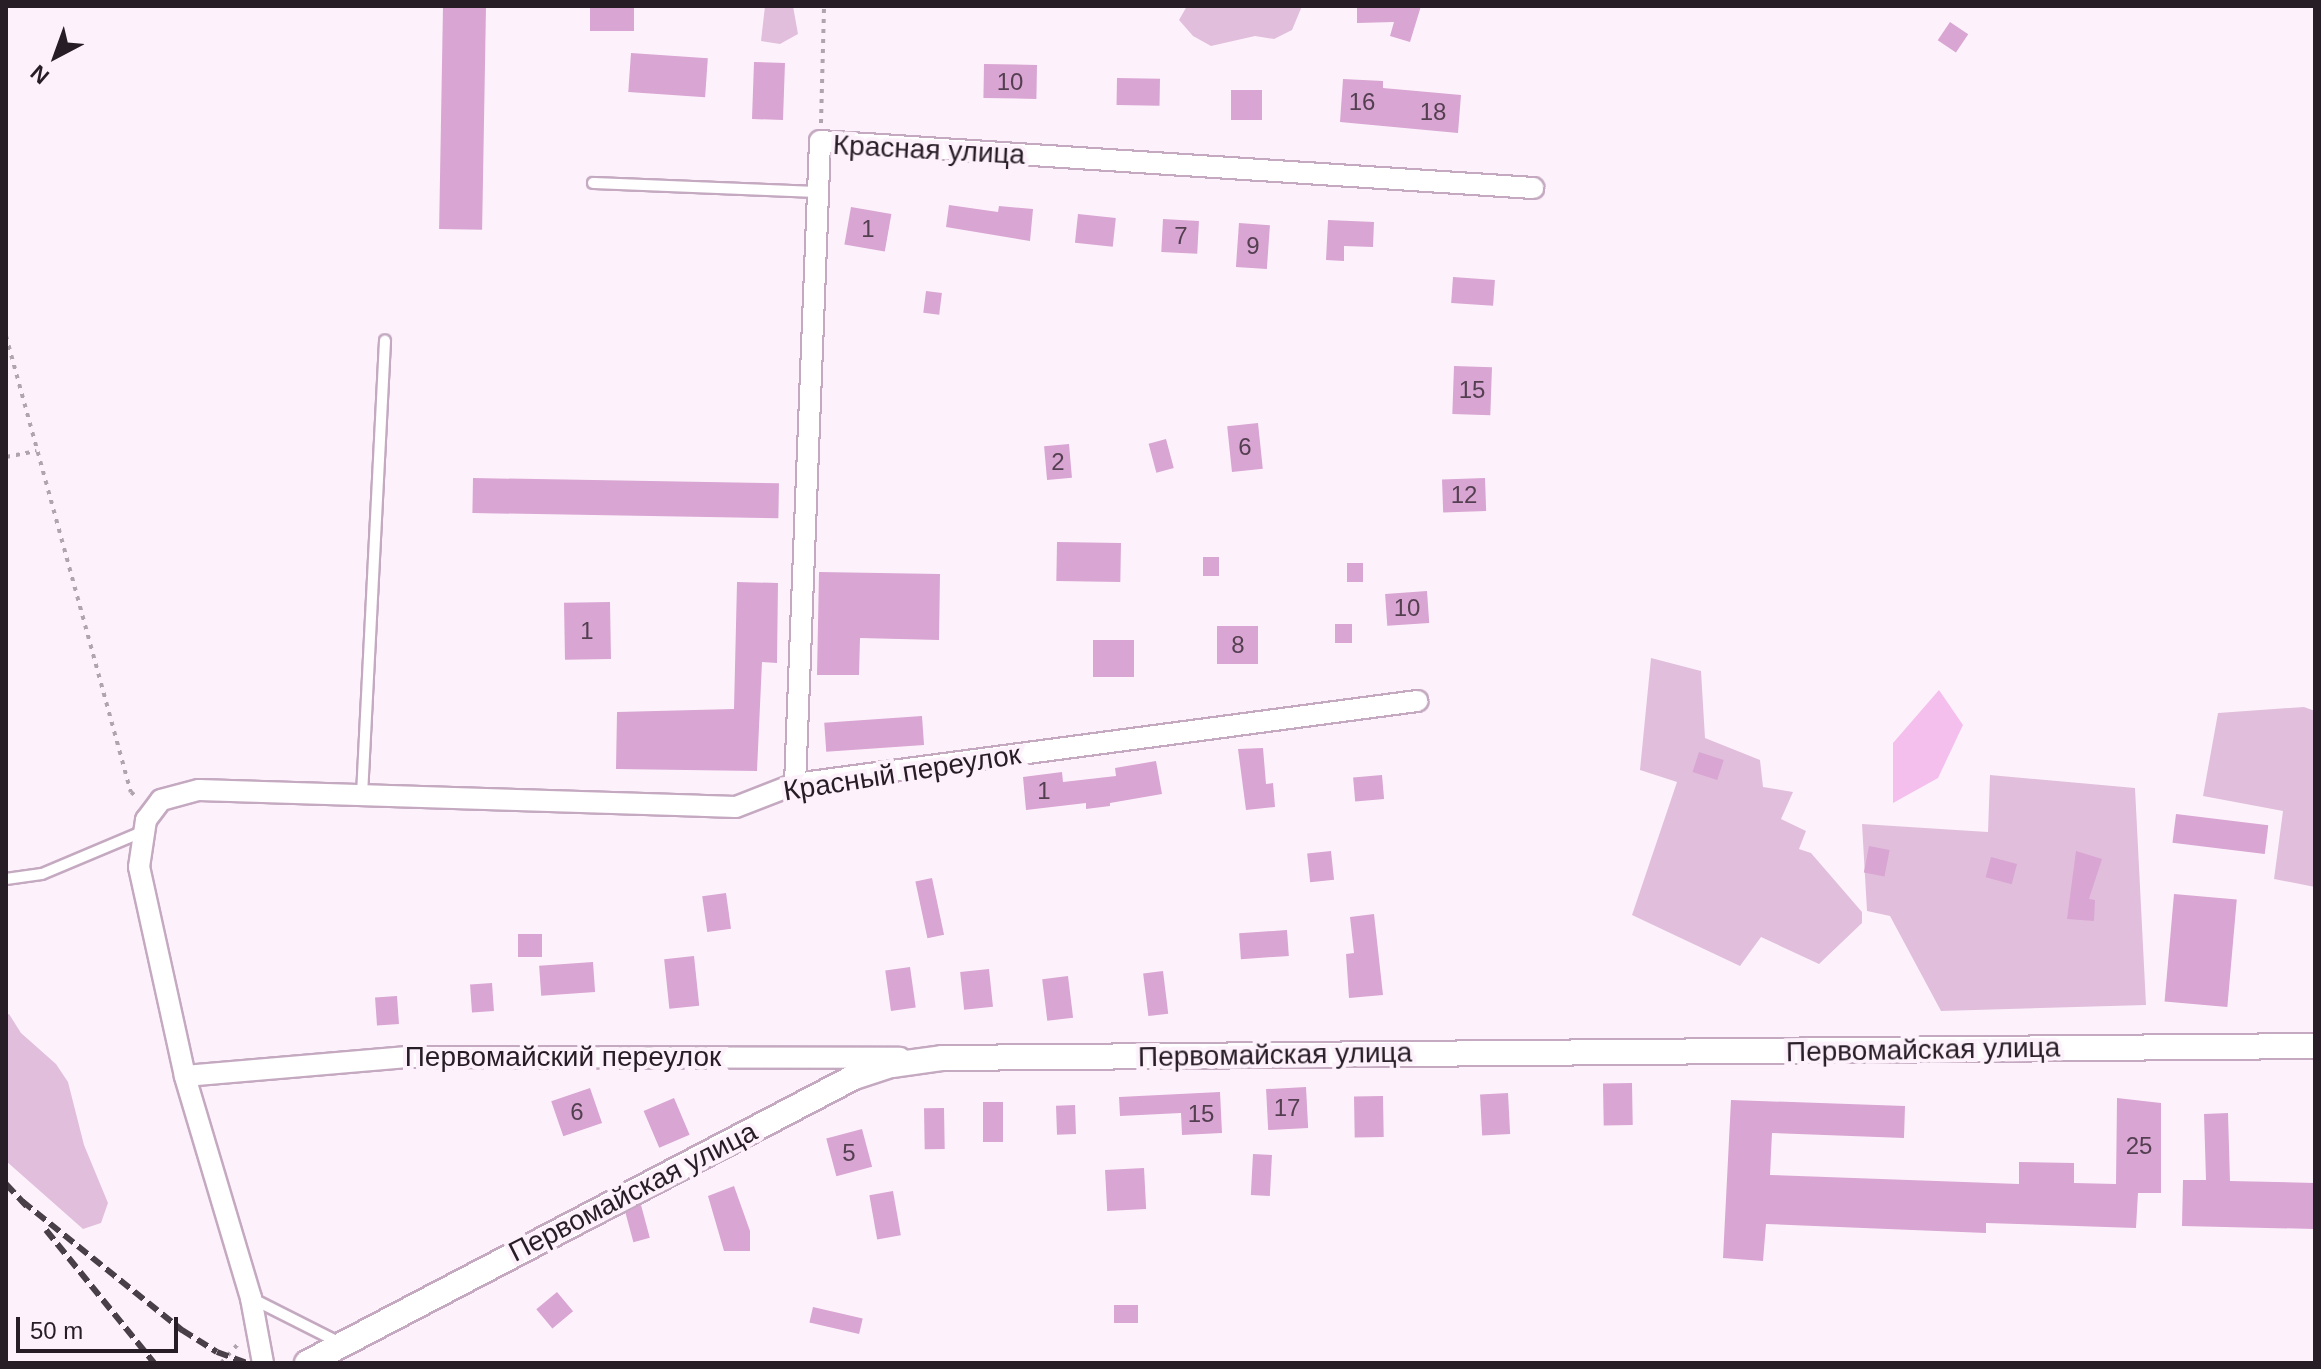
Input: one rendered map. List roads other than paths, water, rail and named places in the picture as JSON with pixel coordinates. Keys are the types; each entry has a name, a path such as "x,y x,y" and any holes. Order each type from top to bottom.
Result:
{"street":[{"name":"Красная улица","path":"795,784 820,141 1533,188"},
{"name":"Красный переулок","path":"142,832 152,810 161,800 199,790 736,807 795,784 1417,701"},
{"path":"142,832 139,867 185,1076 251,1298 263,1363"},
{"name":"Первомайская улица","path":"307,1363 340,1343 854,1077 892,1065 942,1058 2315,1046"},
{"name":"Первомайский переулок","path":"185,1076 407,1057 942,1058"}],"lane":[{"path":"593,183 818,192"},
{"path":"362,795 385,341"},
{"path":"6,879 42,874 142,832"},
{"path":"251,1298 340,1343"}],"railway":[{"path":"6,1184 28,1208"},
{"path":"22,1201 182,1330 217,1352 247,1363"},
{"path":"46,1230 154,1363"}]}
